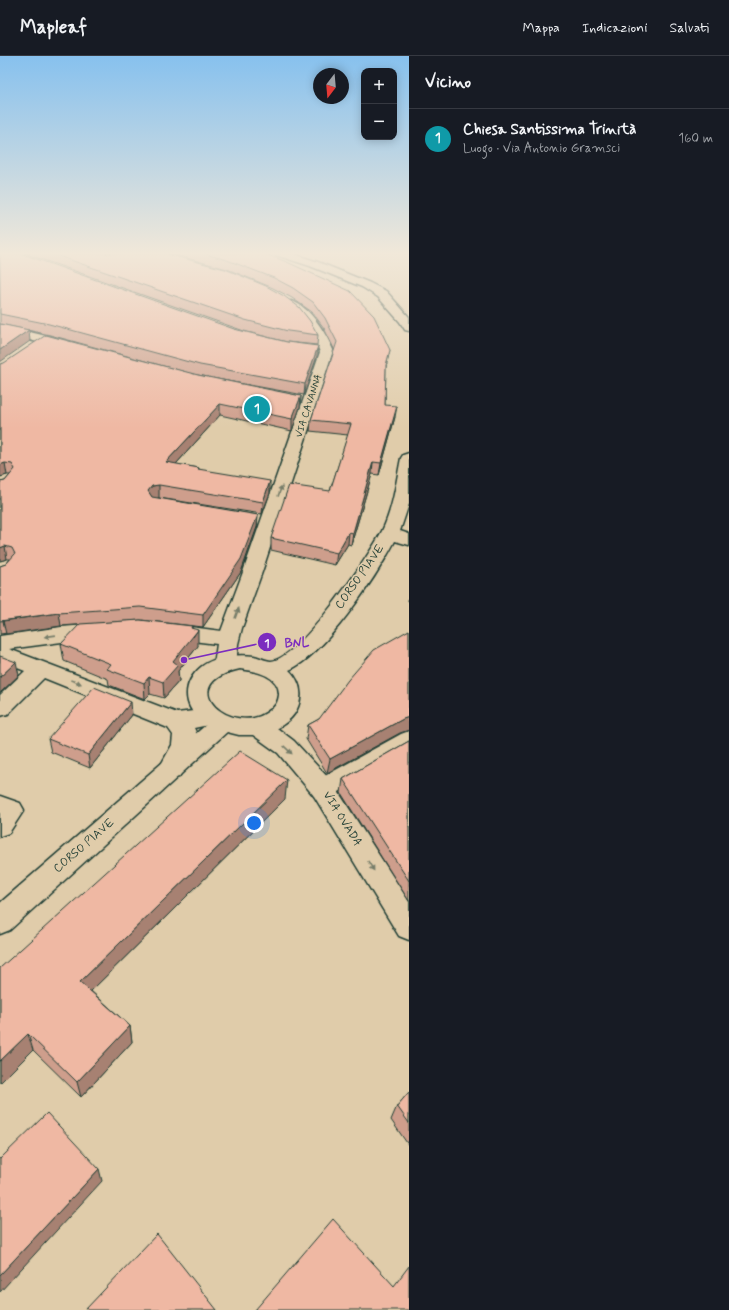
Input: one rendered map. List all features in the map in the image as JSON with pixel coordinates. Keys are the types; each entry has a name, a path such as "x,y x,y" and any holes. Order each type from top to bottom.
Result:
{"street":[{"path":"300,312 312,324 320,335 327,352 311,350"},
{"path":"398,312 409,327"},
{"path":"0,329 81,349"},
{"path":"30,350 45,339"},
{"name":"VIA CAVANNA","path":"225,665 228,639 256,565 260,521 311,402 327,352"},
{"path":"296,400 311,402"},
{"name":"CORSO PIAVE","path":"271,668 292,660 313,641 368,570 389,534 396,518 409,458"},
{"path":"389,534 409,540"},
{"path":"149,629 228,639"},
{"path":"0,643 61,634 119,630"},
{"path":"0,653 176,722 217,720 240,727 256,726 271,722 281,715 288,706 291,696 288,685 282,676 271,668 256,664 240,662 225,665 213,670 204,678 198,687 198,697 202,708 217,720"},
{"path":"0,708 40,669"},
{"name":"CORSO PIAVE","path":"0,921 168,772 217,720"},
{"name":"CORSO PIAVE","path":"168,772 184,745 185,733 176,722"},
{"name":"VIA OVADA","path":"256,726 286,748 323,789 409,927"},
{"path":"323,789 409,740"}],"building":[{"path":"0,312 185,312 234,329 287,342 318,346 305,384 200,365 49,324 0,314"},
{"path":"220,312 303,312 318,335 288,331 245,320"},
{"path":"320,312 370,312 374,316 390,350 386,365 385,405 397,406 381,463 373,462 353,533 349,532 337,553 271,538 289,485 330,491 351,424 311,420 337,342"},
{"path":"0,324 29,330 0,350"},
{"path":"46,335 198,375 301,396 292,419 220,404 166,462 270,481 263,502 159,485 152,486 148,491 152,497 258,515 241,559 203,615 140,607 59,613 0,621 0,566 6,564 15,554 12,548 5,546 0,548 0,482 5,481 15,469 12,464 5,463 0,465 0,364 4,363"},
{"path":"140,620 192,626 191,628 198,630 173,661 178,665 163,682 149,677 144,683 107,669 111,664 61,644 80,624"},
{"path":"409,630 409,717 330,759 308,725 319,719 348,680 374,650"},
{"path":"0,656 16,662 0,677"},
{"path":"94,687 131,702 88,755 48,739"},
{"path":"409,741 409,881 343,779"},
{"path":"240,751 287,780 80,982 130,1026 77,1082 28,1034 0,1061 0,968"},
{"path":"409,1092 409,1123 397,1106"},
{"path":"47,1113 99,1169 0,1275 0,1159"},
{"path":"333,1219 394,1286 409,1266 409,1310 255,1310"},
{"path":"157,1234 217,1310 85,1310"}],"place":[{"name":"Chiesa Santissima Trinità","path":"257,409"},
{"name":"BNL","path":"184,660"}]}
